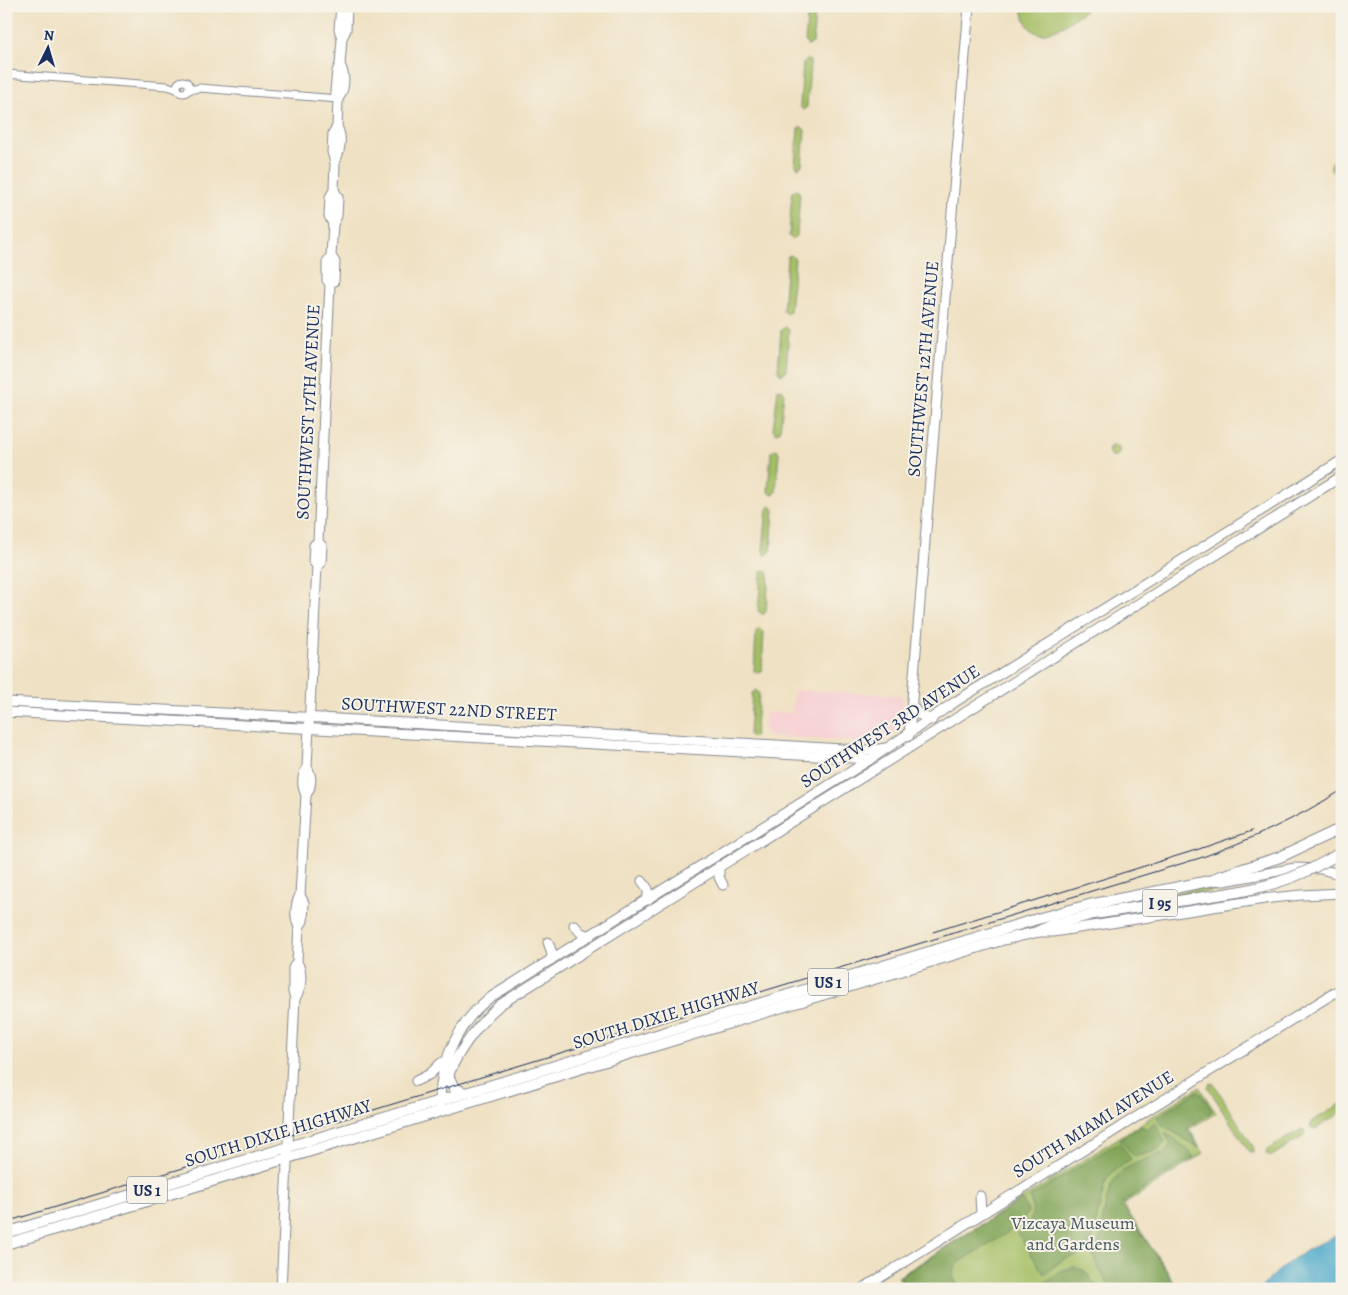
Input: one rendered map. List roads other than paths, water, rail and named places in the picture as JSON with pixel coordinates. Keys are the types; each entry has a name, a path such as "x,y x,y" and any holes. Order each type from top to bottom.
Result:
{"highway":[{"path":"1214,880 1218,877 1280,857 1342,828"},
{"name":"I 95","path":"1037,932 1051,925 1094,914 1269,886 1291,879 1317,867 1341,852"},
{"name":"SOUTH DIXIE HIGHWAY","path":"6,1244 288,1158 444,1105 466,1093 1044,916 1214,880"},
{"name":"SOUTH DIXIE HIGHWAY","path":"6,1233 288,1147 444,1105 983,946 1037,932"},
{"path":"448,1076 454,1088 466,1093"}],"main road":[{"name":"SOUTHWEST 17TH AVENUE","path":"341,6 339,29 342,38"},
{"name":"SOUTHWEST 17TH AVENUE","path":"281,1289 296,998 293,992 294,968 297,962 299,927 296,920 296,902 300,895 306,794 302,788 303,773 307,767 310,717 317,566 313,561 314,545 318,542 330,284 327,280 327,262 331,256 333,224 329,216 330,197 334,190 336,162 332,152 333,133 337,127 338,99 335,91 337,71 340,65 342,38 346,30 346,6"},
{"name":"SOUTHWEST 12TH AVENUE","path":"910,734 968,6"},
{"name":"SOUTHWEST 3RD AVENUE","path":"446,1061 463,1028 478,1007 488,999 551,960 575,951 590,936 932,720 976,689 1342,460"},
{"name":"SOUTHWEST 3RD AVENUE","path":"448,1076 455,1061 488,1015 575,951 719,866 1342,476"},
{"path":"973,708 973,698 976,689"},
{"name":"SOUTHWEST 22ND STREET","path":"6,702 310,717 752,748 838,758 889,760"},
{"path":"912,705 918,714 932,720"},
{"name":"SOUTHWEST 22ND STREET","path":"6,712 752,748 872,750 889,747"},
{"path":"901,753 910,734"},
{"path":"838,758 843,768 841,778"},
{"path":"719,866 719,877 723,885"},
{"name":"SOUTH DIXIE HIGHWAY","path":"1214,880 1224,881 1287,868 1311,868 1342,874"},
{"path":"1325,870 1342,870"},
{"path":"642,881 648,889 648,900"},
{"name":"SOUTH DIXIE HIGHWAY","path":"1037,932 1053,932 1271,898 1312,894 1342,894"},
{"path":"574,926 581,933 590,936"},
{"path":"548,942 552,953 551,960"},
{"name":"SOUTH MIAMI AVENUE","path":"862,1289 1342,988"},
{"path":"444,1105 440,1087 446,1061"},
{"path":"416,1081 430,1074 441,1063 446,1061"},
{"path":"444,1105 448,1076"},
{"path":"428,1080 435,1082 440,1087"},
{"path":"980,1196 981,1213"}],"street":[{"path":"6,74 178,86 182,93 188,87 338,99"}],"water":[{"path":"1342,1233 1342,1289 1260,1289 1298,1256"}],"railway":[{"path":"6,1222 1200,858 1272,828 1342,790"},
{"path":"933,932 1252,831"}],"park label":[{"name":"Vizcaya Museum and Gardens","path":"1073,1233"}]}
